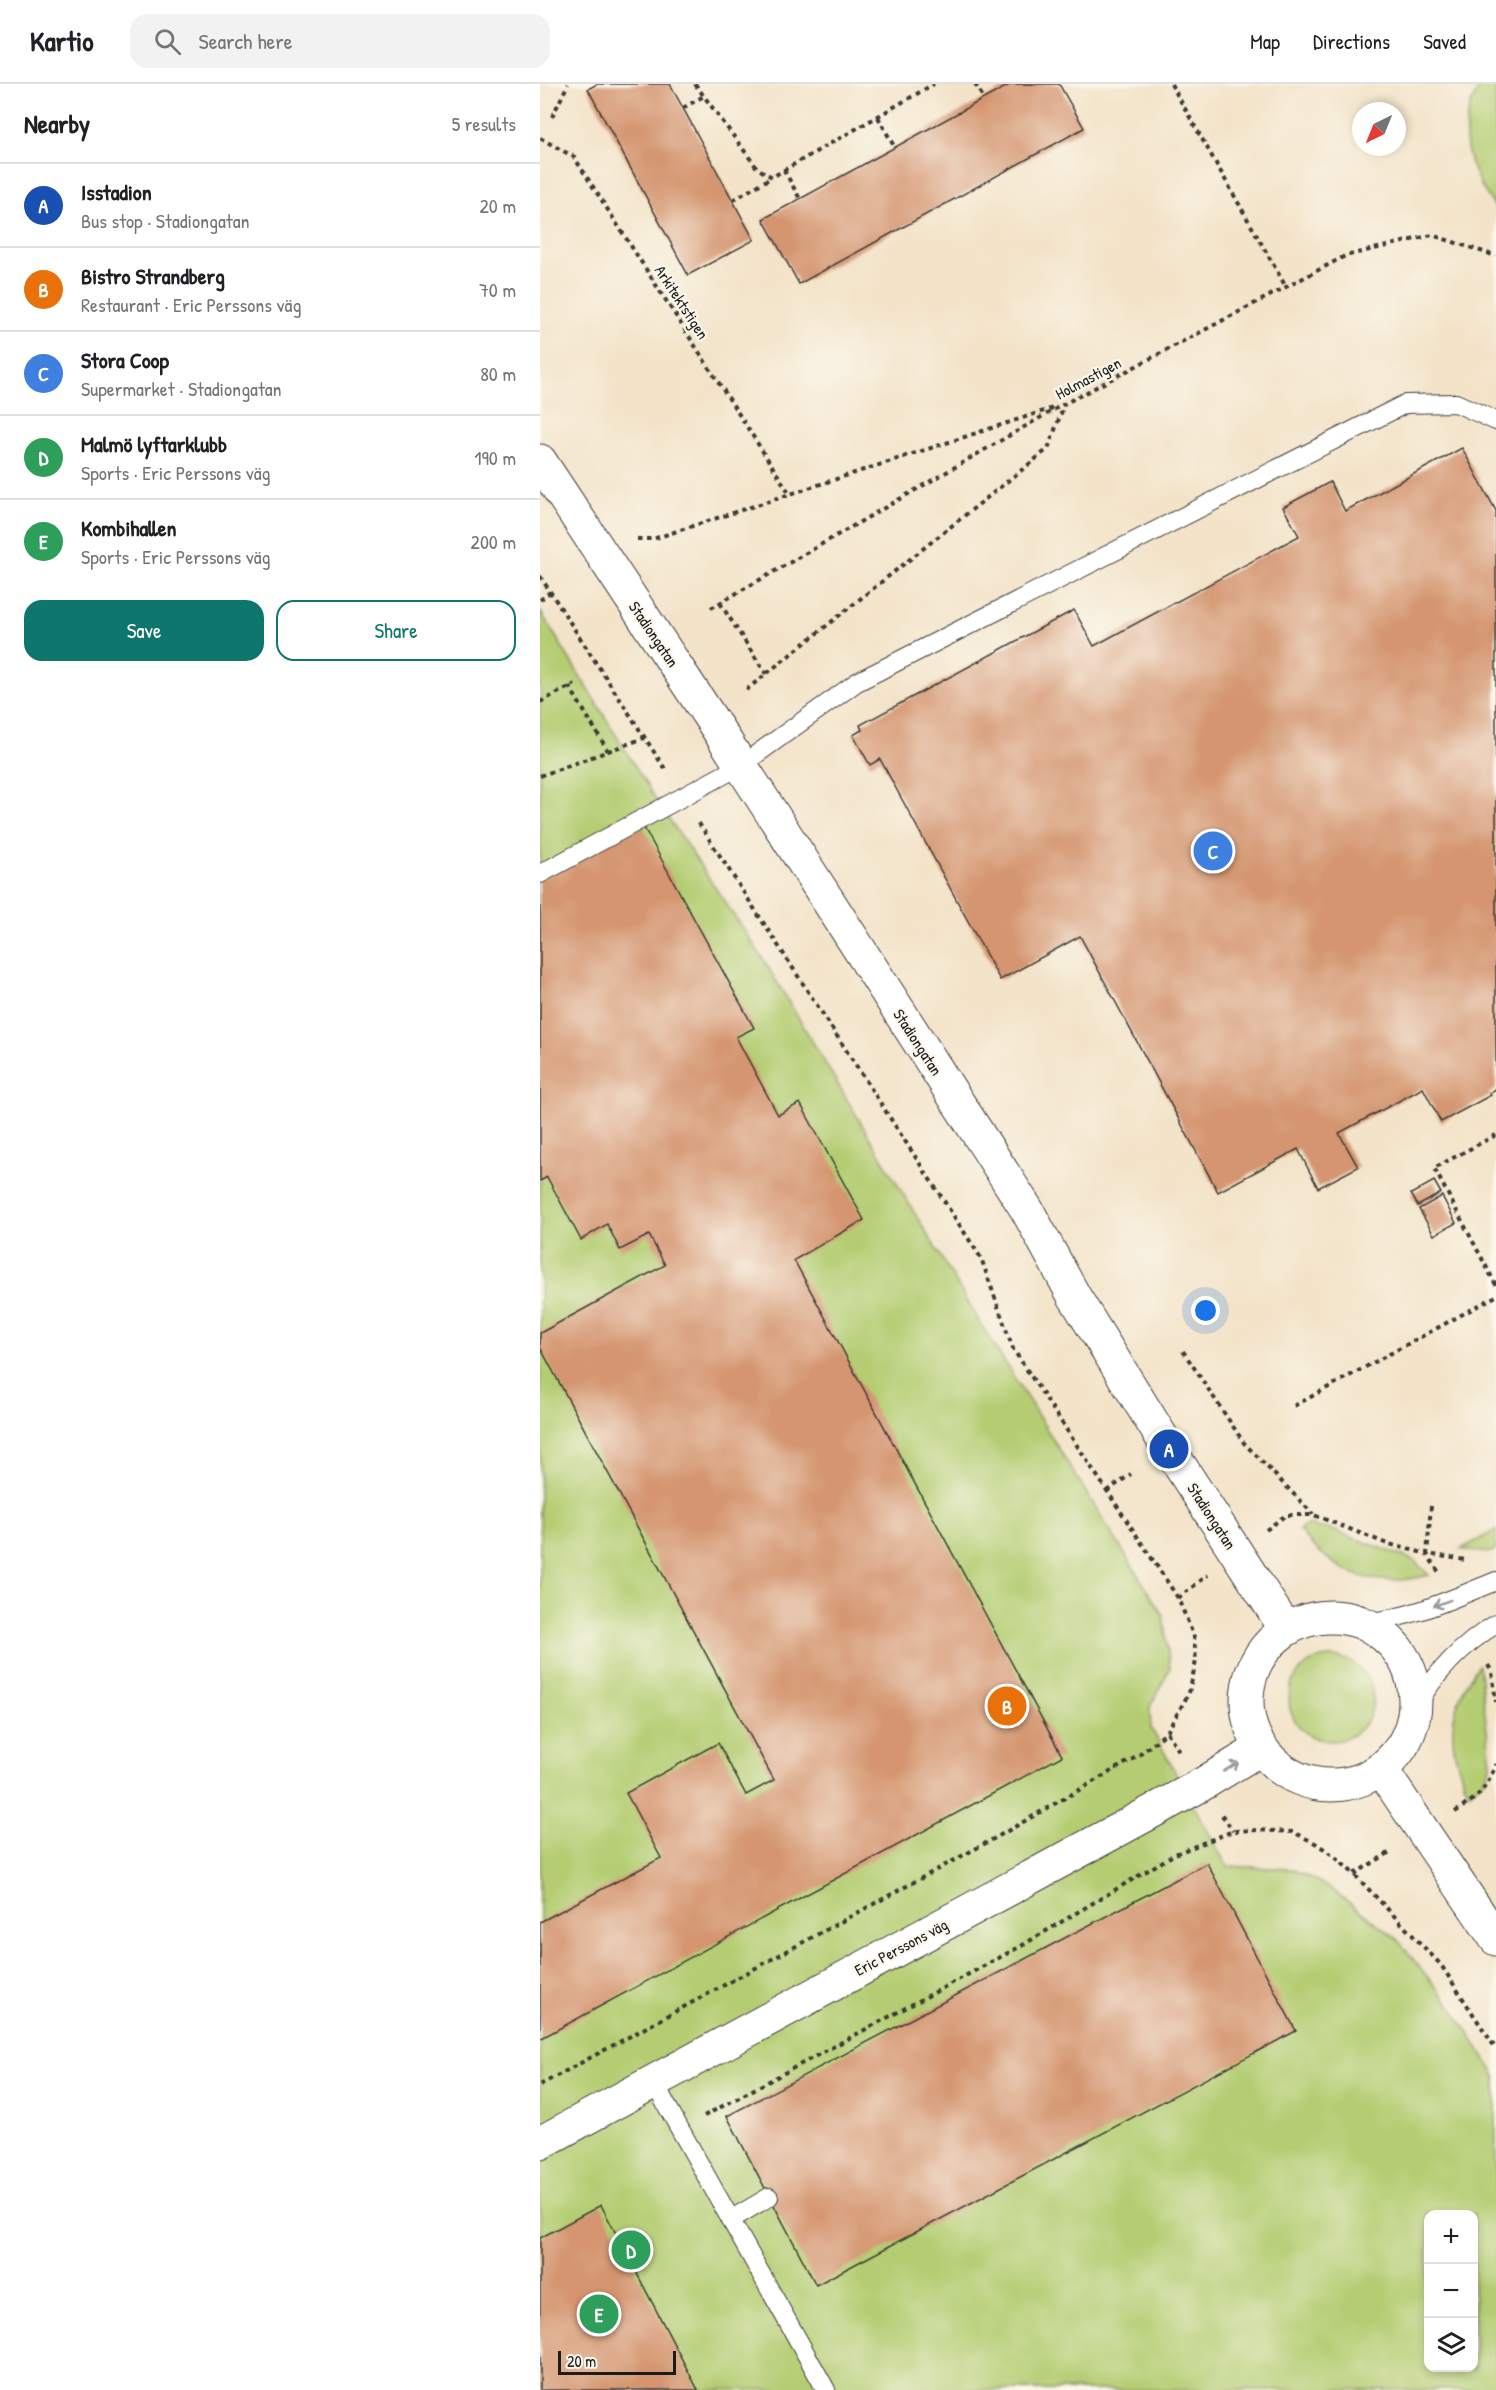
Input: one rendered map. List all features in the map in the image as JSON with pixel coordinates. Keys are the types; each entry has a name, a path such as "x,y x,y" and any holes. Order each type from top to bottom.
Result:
{"main road":[{"name":"Stadiongatan","path":"540,461 740,765 1027,1210 1080,1305 1286,1629"},
{"path":"1323,1617 1343,1618 1362,1623 1379,1632 1404,1658 1414,1684 1415,1708 1410,1731 1398,1753 1381,1769 1358,1782 1332,1786 1306,1782 1282,1770 1260,1749 1250,1727 1246,1699 1251,1672 1265,1648 1286,1629 1304,1621 1323,1617"},
{"name":"Eric Perssons väg","path":"540,2143 1201,1785 1260,1749"},
{"path":"1381,1769 1496,1939"}],"lane":[{"path":"540,874 740,765 857,682 1405,405 1456,403 1496,421"},
{"path":"1362,1623 1386,1621 1455,1598 1496,1581"},
{"path":"1415,1708 1445,1665 1475,1637 1496,1624"},
{"path":"653,2081 826,2390"},
{"path":"730,2220 770,2197"}],"path":[{"path":"552,117 568,84"},
{"path":"695,84 757,168 772,177"},
{"path":"733,200 934,84"},
{"path":"975,84 984,99"},
{"path":"1171,84 1286,287"},
{"path":"683,108 704,96"},
{"path":"878,116 895,148"},
{"name":"Arkitektstigen","path":"540,138 574,158 790,494"},
{"path":"784,170 800,199"},
{"name":"Holmastigen","path":"711,608 1064,404 1344,256 1432,235 1496,256"},
{"path":"591,541 653,538 1064,404"},
{"path":"746,690 1048,449 1064,404"},
{"path":"540,576 981,1258 1013,1349 1178,1598 1194,1637 1196,1661 1189,1693 1167,1732 1138,1756 986,1843 540,2085"},
{"path":"540,600 550,592"},
{"path":"720,603 766,674"},
{"path":"540,702 575,684"},
{"path":"569,686 608,751"},
{"path":"540,776 645,738"},
{"path":"1496,1135 1434,1168 1496,1285"},
{"path":"1294,1406 1496,1296"},
{"path":"1183,1351 1244,1443 1314,1515"},
{"path":"1107,1491 1131,1474"},
{"path":"1431,1506 1427,1554 1455,1598"},
{"path":"1178,1598 1286,1515 1314,1515 1385,1543 1427,1554 1473,1561"},
{"path":"1475,1637 1492,1672 1496,1702"},
{"path":"1492,1672 1496,1666"},
{"path":"680,2129 1021,1946 1175,1854 1233,1832 1257,1830 1293,1832 1334,1856 1441,1965 1496,2049"}],"green space":[{"path":"1481,84 1496,84 1496,208 1475,174 1467,150 1466,124 1469,110"},
{"path":"540,611 654,797 762,957 982,1326 1163,1615 1170,1668 1150,1707 1151,1728 1227,1866 1292,1869 1329,1887 1397,1939 1452,2007 1496,2076 1496,2390 540,2390"},
{"path":"1307,1525 1332,1530 1413,1560 1429,1575 1390,1580 1356,1575 1326,1558 1313,1545 1299,1530"},
{"path":"1496,1530 1496,1550 1488,1553 1461,1549"},
{"path":"1323,1657 1339,1657 1355,1664 1366,1675 1373,1691 1370,1715 1361,1729 1339,1741 1323,1741 1307,1734 1296,1723 1289,1707 1289,1691 1296,1675 1307,1664"},
{"path":"1479,1665 1491,1763 1486,1778 1469,1793 1456,1759 1453,1727 1460,1696"}],"building":[{"path":"597,84 670,84 754,240 688,275 588,89"},
{"path":"1011,84 1059,84 1084,128 799,284 763,219"},
{"path":"1462,448 1496,511 1496,1089 1489,1093 1491,1095 1441,1122 1423,1088 1339,1133 1358,1167 1318,1188 1298,1149 1218,1192 1080,936 1000,980 880,759 870,765 853,735 862,730 860,725 1074,610 1094,646 1299,536 1283,507 1330,482 1345,511"},
{"path":"642,824 754,1028 736,1037 778,1115 800,1103 864,1220 794,1260 1062,1756 540,2039 540,1922 661,1858 626,1793 718,1743 746,1795 774,1780 540,1347 540,1333 665,1265 649,1235 620,1250 607,1224 581,1240 547,1177 540,1181 540,880"},
{"path":"1434,1181 1441,1193 1418,1206 1411,1194"},
{"path":"1442,1196 1456,1223 1434,1235 1419,1209"},
{"path":"1207,1863 1296,2031 816,2285 727,2116"},
{"path":"601,2205 698,2390 540,2390 540,2238"}],"place":[{"name":"Stora Coop","path":"1213,851"},
{"name":"Isstadion","path":"1169,1449"},
{"name":"Bistro Strandberg","path":"1007,1706"},
{"name":"Malmö lyftarklubb","path":"631,2250"},
{"name":"Kombihallen","path":"599,2314"}]}
